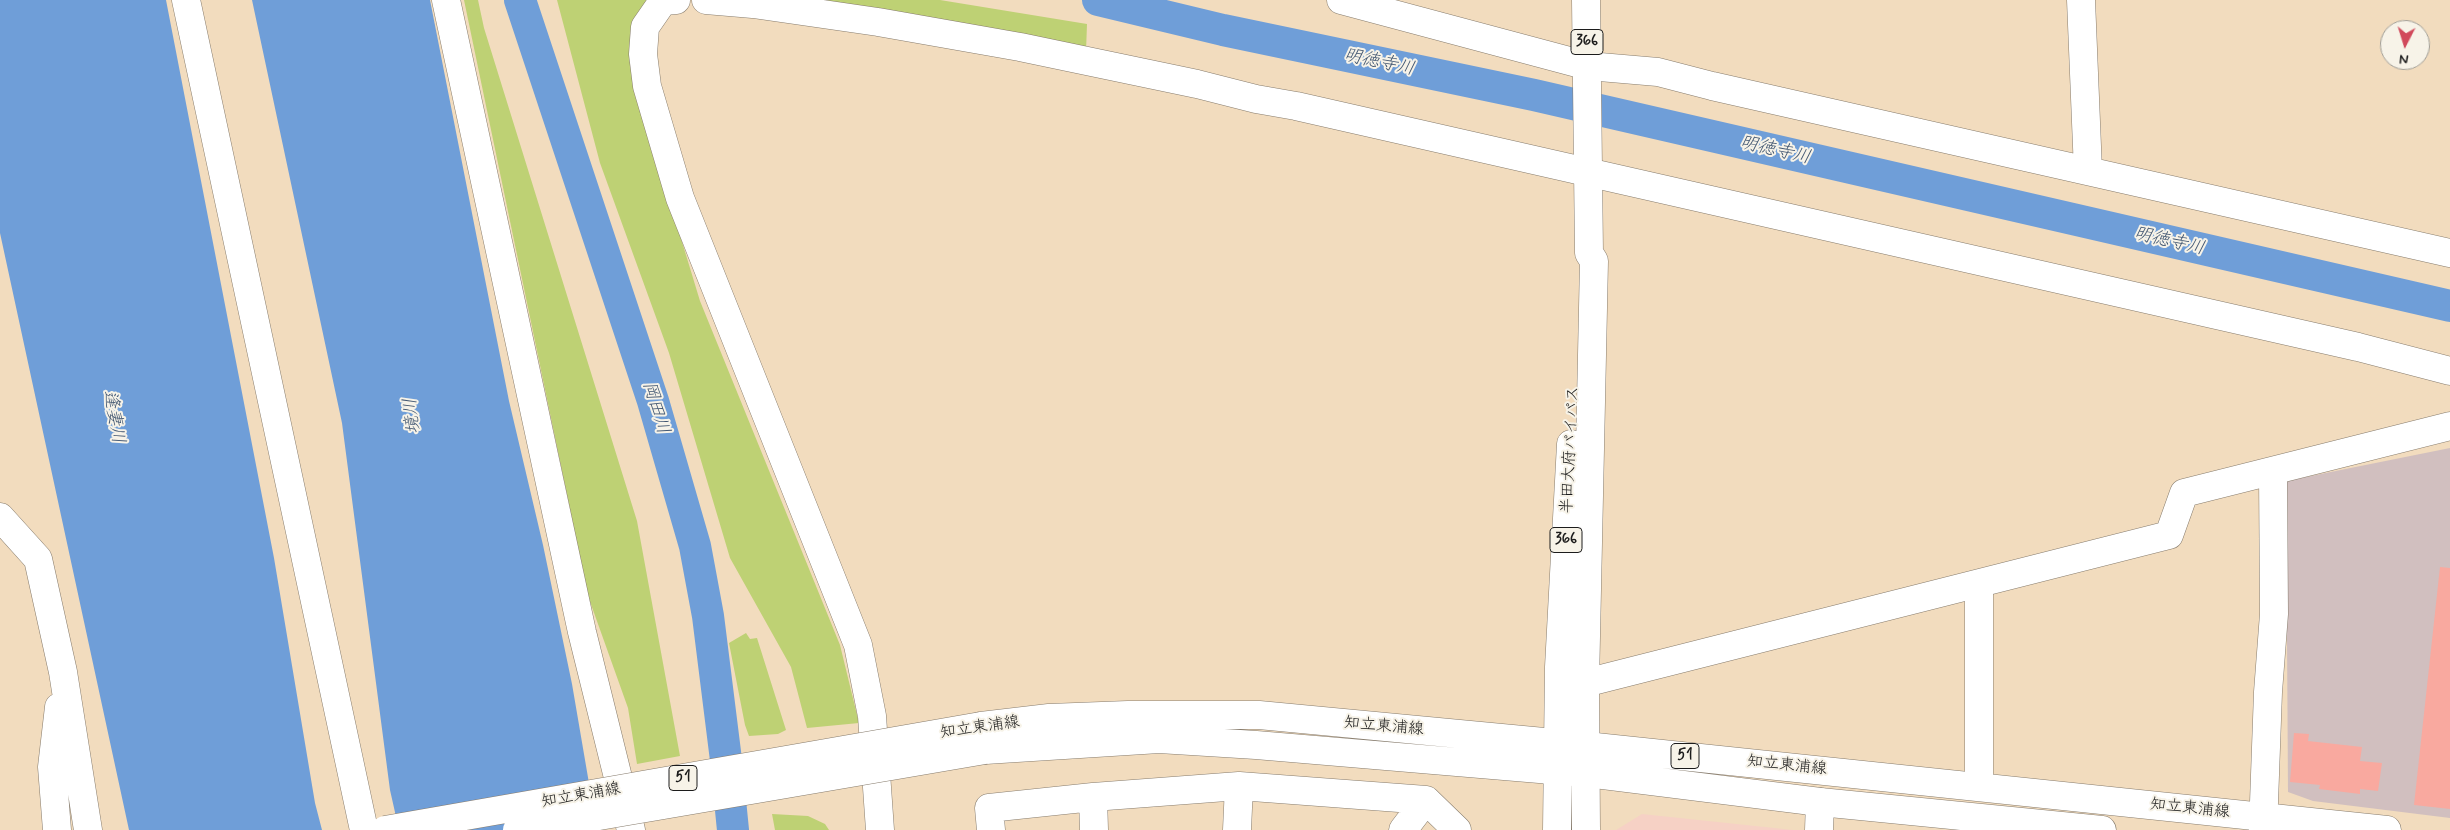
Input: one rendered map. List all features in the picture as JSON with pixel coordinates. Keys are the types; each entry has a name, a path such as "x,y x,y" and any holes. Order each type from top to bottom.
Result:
{"main road":[{"path":"186,0 364,830"},
{"path":"446,0 582,632 631,830"},
{"path":"676,0 663,1 645,27 643,54 647,86 680,198 858,644 872,716 880,830"},
{"path":"706,0 753,4 878,22 1020,47 1197,84 1256,100 1296,106 2348,345 2450,371"},
{"path":"1340,0 1588,75 1658,72 1712,86 2450,253"},
{"name":"半田大府パイパス","path":"1586,0 1589,252 1594,260 1585,683 1586,830"},
{"path":"2081,0 2088,171"},
{"name":"半田大府パイパス","path":"1557,830 1559,667 1581,264 1589,252"},
{"path":"1585,683 2169,535 2184,493 2450,426"},
{"path":"2263,824 2268,692 2274,614 2273,472"},
{"path":"0,517 38,558 63,672 88,830"},
{"path":"1979,584 1979,786"},
{"path":"57,830 52,766 63,672"},
{"name":"知立東浦線","path":"517,830 983,738 1050,718 1259,715 1979,786 2263,824 2388,830"},
{"name":"知立東浦線","path":"385,830 983,738 1159,740 1303,749 1558,770 2032,826 2102,830"},
{"path":"1237,830 1239,786"},
{"path":"991,830 989,808 1093,797 1239,786 1426,800 1457,830"},
{"path":"1093,797 1094,830"},
{"path":"1403,830 1426,800"},
{"path":"1819,830 1820,802"}],"shaded area":[{"path":"2450,448 2450,818 2313,801 2288,792 2286,481"},
{"path":"1642,814 1793,830 1616,830"}],"green space":[{"path":"464,0 478,0 484,28 637,521 680,756 637,764 628,708 588,596"},
{"path":"557,0 676,0 645,27 655,153 700,301 840,645 859,723 807,728 791,667 730,558 669,353 600,163"},
{"path":"706,0 940,0 1087,24 1086,52"},
{"path":"746,633 750,639 757,638 786,730 778,734 749,736 745,725 729,643"},
{"path":"772,814 808,816 825,824 829,830 775,830"}],"water":[{"name":"逢妻川","path":"0,0 166,0 274,558 315,803 322,830 129,830 0,233"},
{"name":"境川","path":"252,0 430,0 509,401 543,545 572,684 597,830 399,830 390,790 342,423"}],"building":[{"path":"2440,567 2450,568 2450,809 2414,805"},
{"path":"2294,733 2309,734 2308,741 2362,747 2360,761 2382,763 2378,791 2360,789 2360,794 2319,789 2320,785 2290,782"}],"waterway":[{"name":"岡田川","path":"520,0 653,401 695,546 708,616 733,830"},
{"name":"明徳寺川","path":"1098,0 1223,30 1534,95 2450,306"}]}
